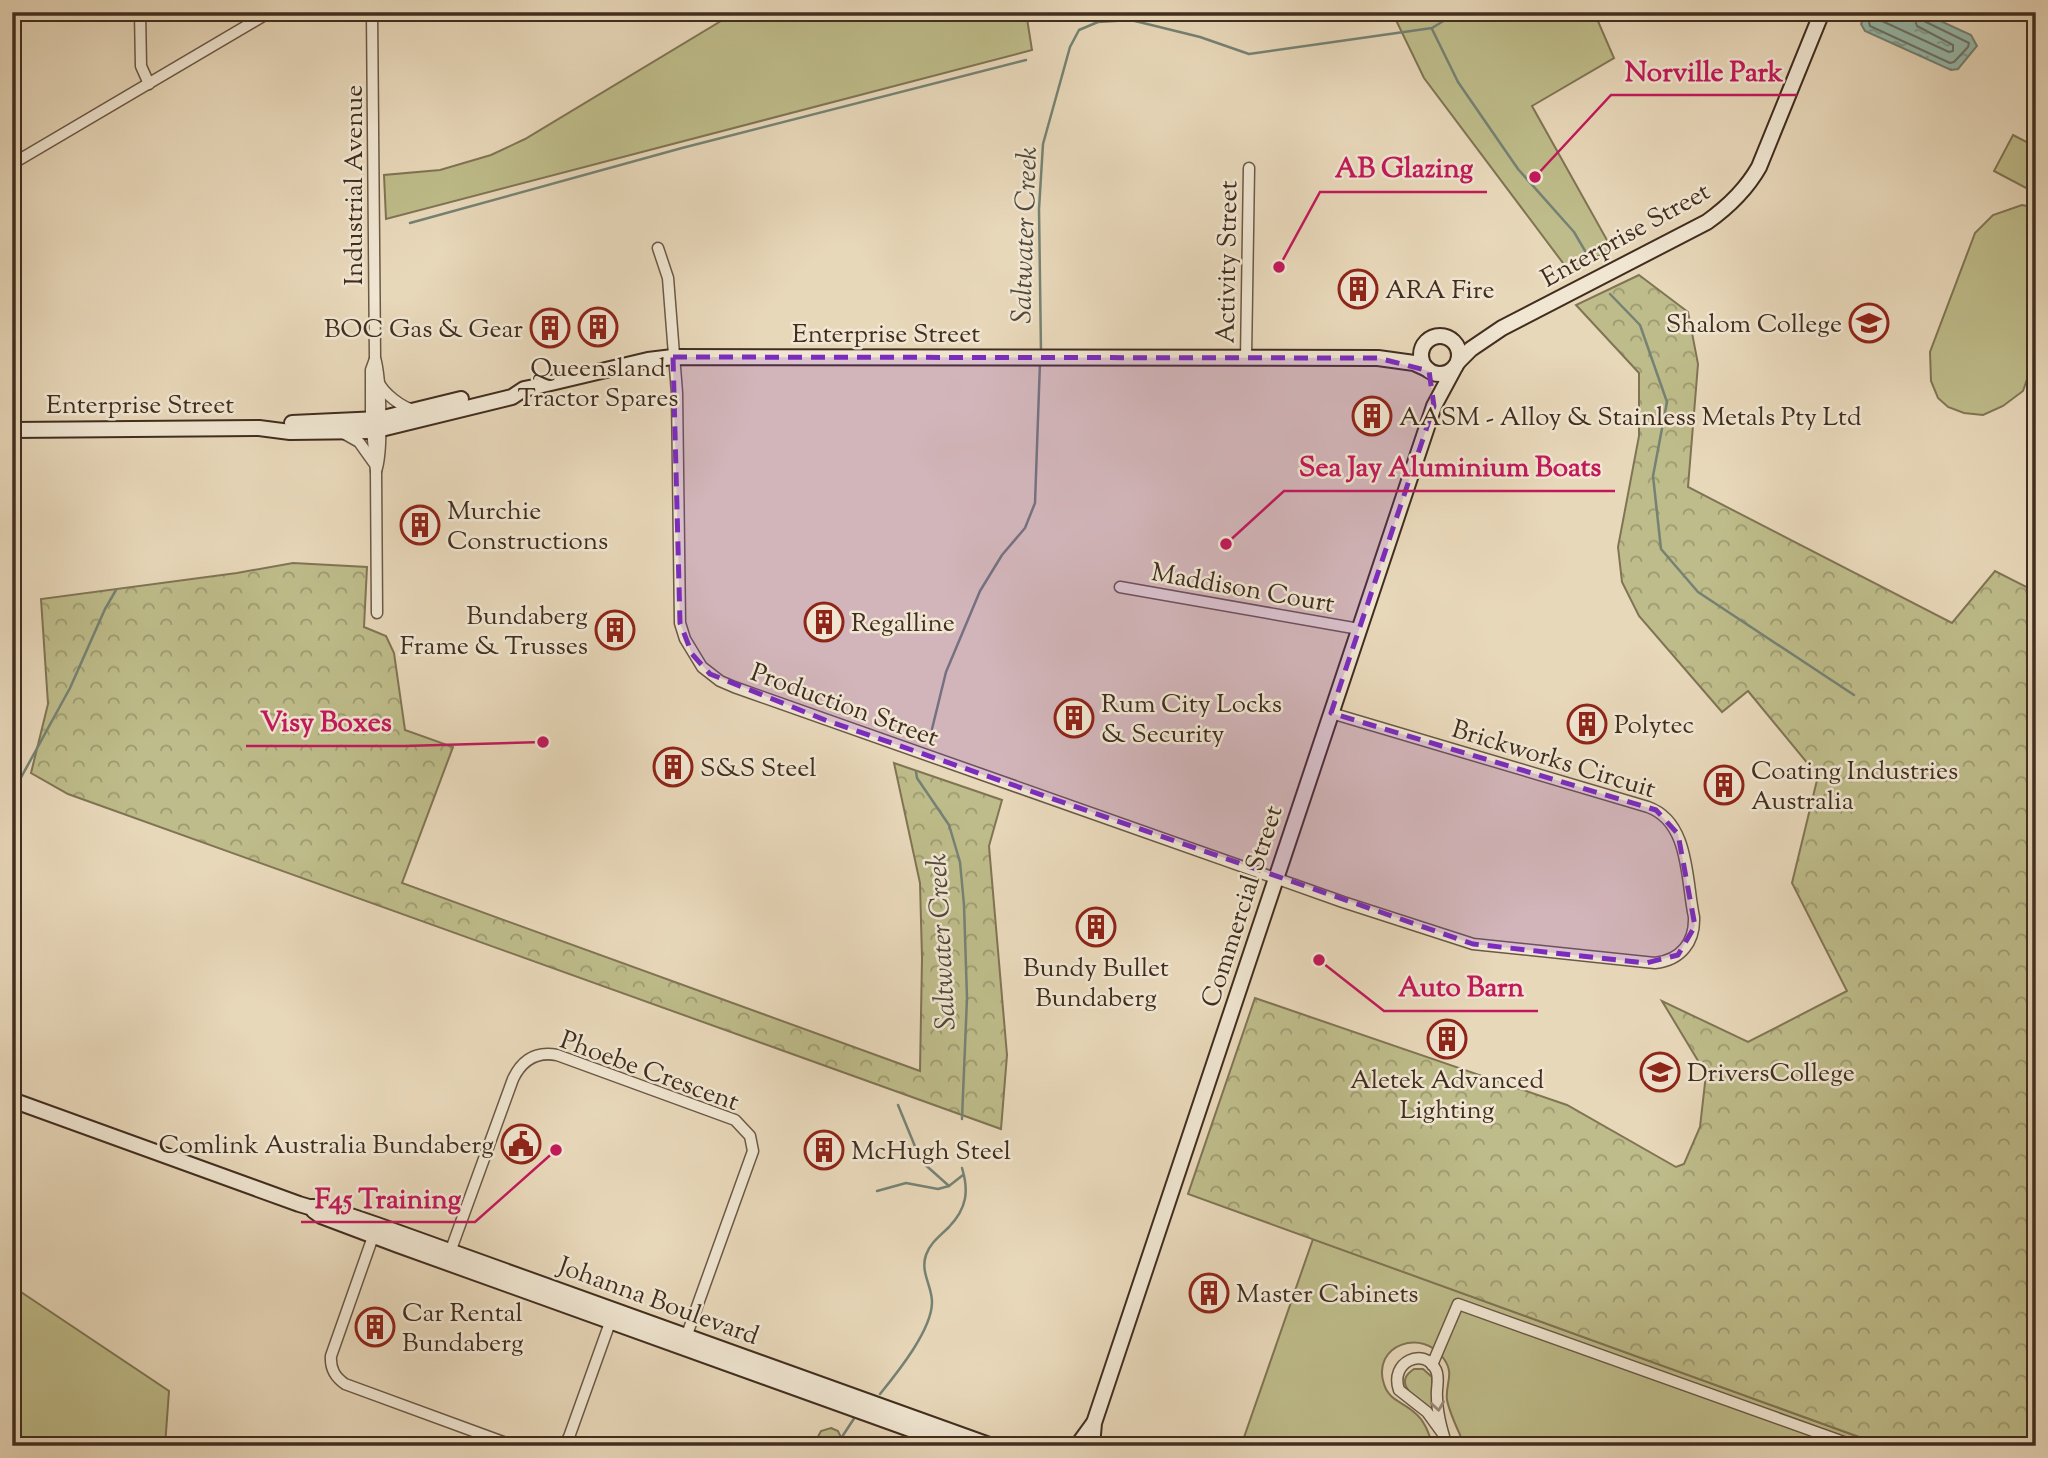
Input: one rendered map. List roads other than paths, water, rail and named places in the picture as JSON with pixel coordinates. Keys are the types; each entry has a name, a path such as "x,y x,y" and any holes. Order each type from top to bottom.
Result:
{"street":[{"path":"140,12 141,66 149,85"},
{"path":"12,164 270,12"},
{"name":"Industrial Avenue","path":"372,12 375,358 378,381 376,424"},
{"name":"Enterprise Street","path":"1457,364 1471,349 1502,328 1707,222 1729,205 1748,185 1759,167 1822,12"},
{"name":"Activity Street","path":"1246,358 1249,168"},
{"name":"Production Street","path":"658,248 668,278 677,393 680,624 692,654 710,674 734,687 825,720 1276,878"},
{"name":"Enterprise Street","path":"1447,336 1469,338 1502,328"},
{"path":"1434,336 1447,336 1457,345 1460,357 1457,364 1443,374 1428,370 1421,358 1424,345 1434,336"},
{"name":"Enterprise Street","path":"1377,358 1412,351 1424,345"},
{"name":"Enterprise Street","path":"376,424 415,410 511,388 524,389 648,360 673,357 1377,358 1414,363 1428,370"},
{"name":"Industrial Avenue","path":"375,358 371,370 371,395 380,459 375,468 377,613"},
{"name":"Commercial Street","path":"1092,1446 1094,1423 1434,406 1457,364"},
{"name":"Commercial Street","path":"1428,370 1434,382 1434,406"},
{"path":"378,381 390,396 406,408 415,410"},
{"name":"Enterprise Street","path":"12,430 268,428 290,432 376,424 512,397 524,389"},
{"path":"371,395 364,411 343,427 359,442 375,468"},
{"name":"Maddison Court","path":"1120,587 1359,629"},
{"name":"Brickworks Circuit","path":"1276,878 1452,937 1495,947 1656,963 1671,960 1678,955 1690,942 1693,934 1694,917 1680,840 1675,827 1664,814 1331,713"},
{"name":"Phoebe Crescent","path":"449,1257 517,1071 529,1059 540,1054 557,1055 728,1117 741,1124 750,1136 752,1157 684,1342"},
{"name":"Johanna Boulevard","path":"12,1100 309,1207 321,1216 375,1230 684,1342 957,1446"},
{"path":"375,1230 331,1356 330,1363 335,1374 345,1384 514,1446"},
{"path":"1432,1365 1458,1304 1855,1446"},
{"path":"563,1446 569,1437 612,1316"},
{"name":"Johanna Boulevard","path":"684,1342 992,1446"},
{"path":"1443,1434 1427,1412 1403,1395 1396,1382 1399,1369 1409,1360 1421,1359 1432,1365 1438,1376 1437,1400 1447,1446"},
{"name":"Commercial Street","path":"1077,1446 1094,1423"}],"water":[{"path":"1867,12 1921,12 1971,35 1977,46 1958,69 1951,70 1865,31 1861,24"}],"waterway":[{"name":"Saltwater Creek","path":"1041,352 1039,209 1043,144 1070,47 1079,30 1098,22 1131,20 1200,37 1249,54 1432,28 1458,12"},
{"path":"1432,29 1458,82 1518,169 1574,232 1588,256"},
{"path":"410,223 682,148 1026,60"},
{"path":"1610,294 1640,325 1667,402 1653,476 1661,549 1698,592 1854,695"},
{"name":"Saltwater Creek","path":"932,729 946,672 980,591 1002,555 1025,528 1035,503 1040,362"},
{"path":"12,786 18,783 70,688 116,590"},
{"name":"Saltwater Creek","path":"916,772 917,778 949,825 960,862 967,998 962,1119"},
{"path":"898,1105 921,1161 949,1186 963,1175"},
{"name":"Saltwater Creek","path":"880,1394 912,1351 926,1325 932,1302 925,1273 926,1255 963,1206 966,1192 962,1168"},
{"path":"877,1191 906,1183 938,1189 949,1186"},
{"name":"Saltwater Creek","path":"836,1446 855,1417"}],"place":[{"name":"Norville Park","path":"1535,177"},
{"name":"AB Glazing","path":"1279,267"},
{"name":"ARA Fire","path":"1358,289"},
{"name":"Shalom College","path":"1869,323"},
{"name":"Queensland Tractor Spares","path":"598,327"},
{"name":"BOC Gas & Gear","path":"550,328"},
{"name":"AASM - Alloy & Stainless Metals Pty Ltd","path":"1372,416"},
{"name":"Murchie Constructions","path":"420,525"},
{"name":"Sea Jay Aluminium Boats","path":"1226,544"},
{"name":"Regalline","path":"824,622"},
{"name":"Bundaberg Frame & Trusses","path":"615,630"},
{"name":"Rum City Locks & Security","path":"1074,718"},
{"name":"Polytec","path":"1587,724"},
{"name":"Visy Boxes","path":"543,742"},
{"name":"S&S Steel","path":"673,767"},
{"name":"Coating Industries Australia","path":"1724,785"},
{"name":"Bundy Bullet Bundaberg","path":"1096,927"},
{"name":"Auto Barn","path":"1319,960"},
{"name":"Aletek Advanced Lighting","path":"1447,1039"},
{"name":"DriversCollege","path":"1660,1072"},
{"name":"Comlink Australia Bundaberg","path":"521,1144"},
{"name":"F45 Training","path":"556,1150"},
{"name":"McHugh Steel","path":"824,1150"},
{"name":"Master Cabinets","path":"1209,1293"},
{"name":"Car Rental Bundaberg","path":"375,1327"}]}
